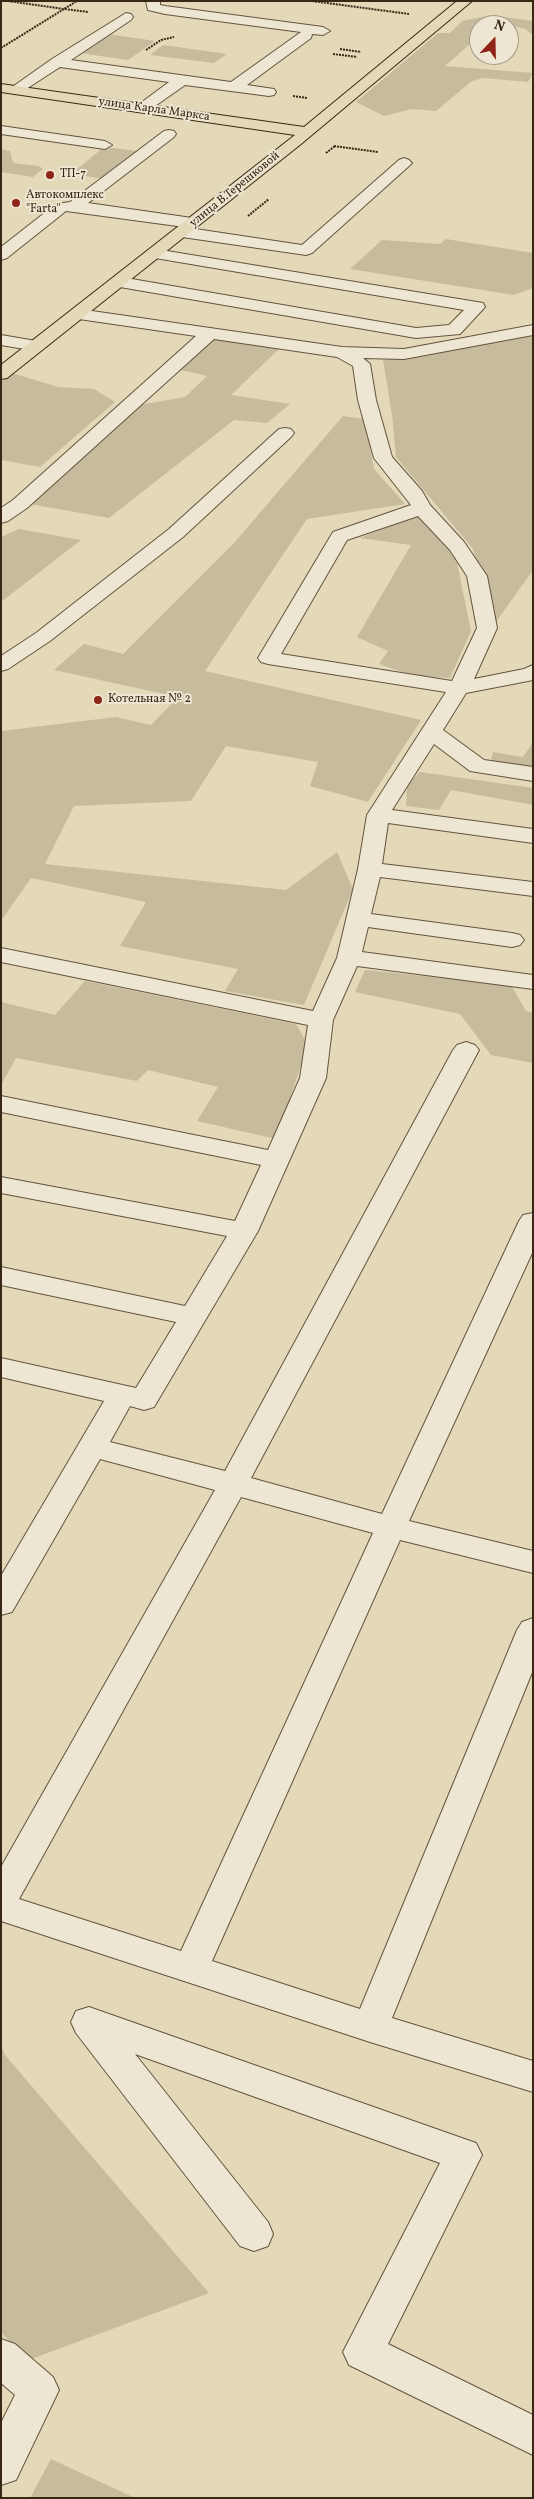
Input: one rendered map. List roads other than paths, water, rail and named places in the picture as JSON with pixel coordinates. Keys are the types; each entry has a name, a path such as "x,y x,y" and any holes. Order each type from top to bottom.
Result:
{"main road":[{"name":"улица В.Терешковой","path":"1,374 120,282 307,132 465,1"},
{"name":"улица Карла Маркса","path":"8,89 307,132"}],"street":[{"path":"153,1 153,7 165,10 323,31"},
{"path":"8,89 57,62 126,17"},
{"path":"234,88 306,35"},
{"path":"57,62 269,92"},
{"path":"143,108 182,80"},
{"path":"1,130 104,145"},
{"path":"74,206 169,134"},
{"path":"1,255 62,207 74,206 306,250 404,163"},
{"path":"120,282 416,333 454,330 477,307 154,254"},
{"path":"78,314 342,352 404,354 533,330"},
{"path":"1,518 20,504 210,334"},
{"path":"1,340 36,346"},
{"path":"1,1367 144,1400 244,1231 278,1160 313,1078 321,1020 349,958 370,869 378,815 459,688 487,628 476,576 457,546 422,508 415,495 383,458 367,400 361,364 342,352"},
{"path":"1,665 43,637 176,533 285,433"},
{"path":"422,508 340,536 268,658 459,688 531,674 533,671"},
{"path":"431,731 478,766 533,774"},
{"path":"378,815 533,836"},
{"path":"370,869 533,889"},
{"path":"358,919 512,940"},
{"path":"1,955 321,1020"},
{"path":"349,958 533,982"},
{"path":"1,1899 233,1484 466,1050"},
{"path":"1,1104 278,1160"},
{"path":"1,1185 244,1231"},
{"path":"191,1969 391,1526 533,1221"},
{"path":"1,1276 193,1317"},
{"path":"1,1604 122,1395"},
{"path":"92,1447 533,1562"},
{"path":"370,2027 533,1630"},
{"path":"1,1907 370,2027 533,2077"},
{"path":"254,2234 90,2022 463,2154 363,2352 530,2428"},
{"path":"1,2357 39,2390 1,2466"}],"place":[{"name":"ТП-7","path":"50,175"},
{"name":"Автокомплекс \"Farta\"","path":"16,203"},
{"name":"Котельная № 2","path":"98,700"}]}
